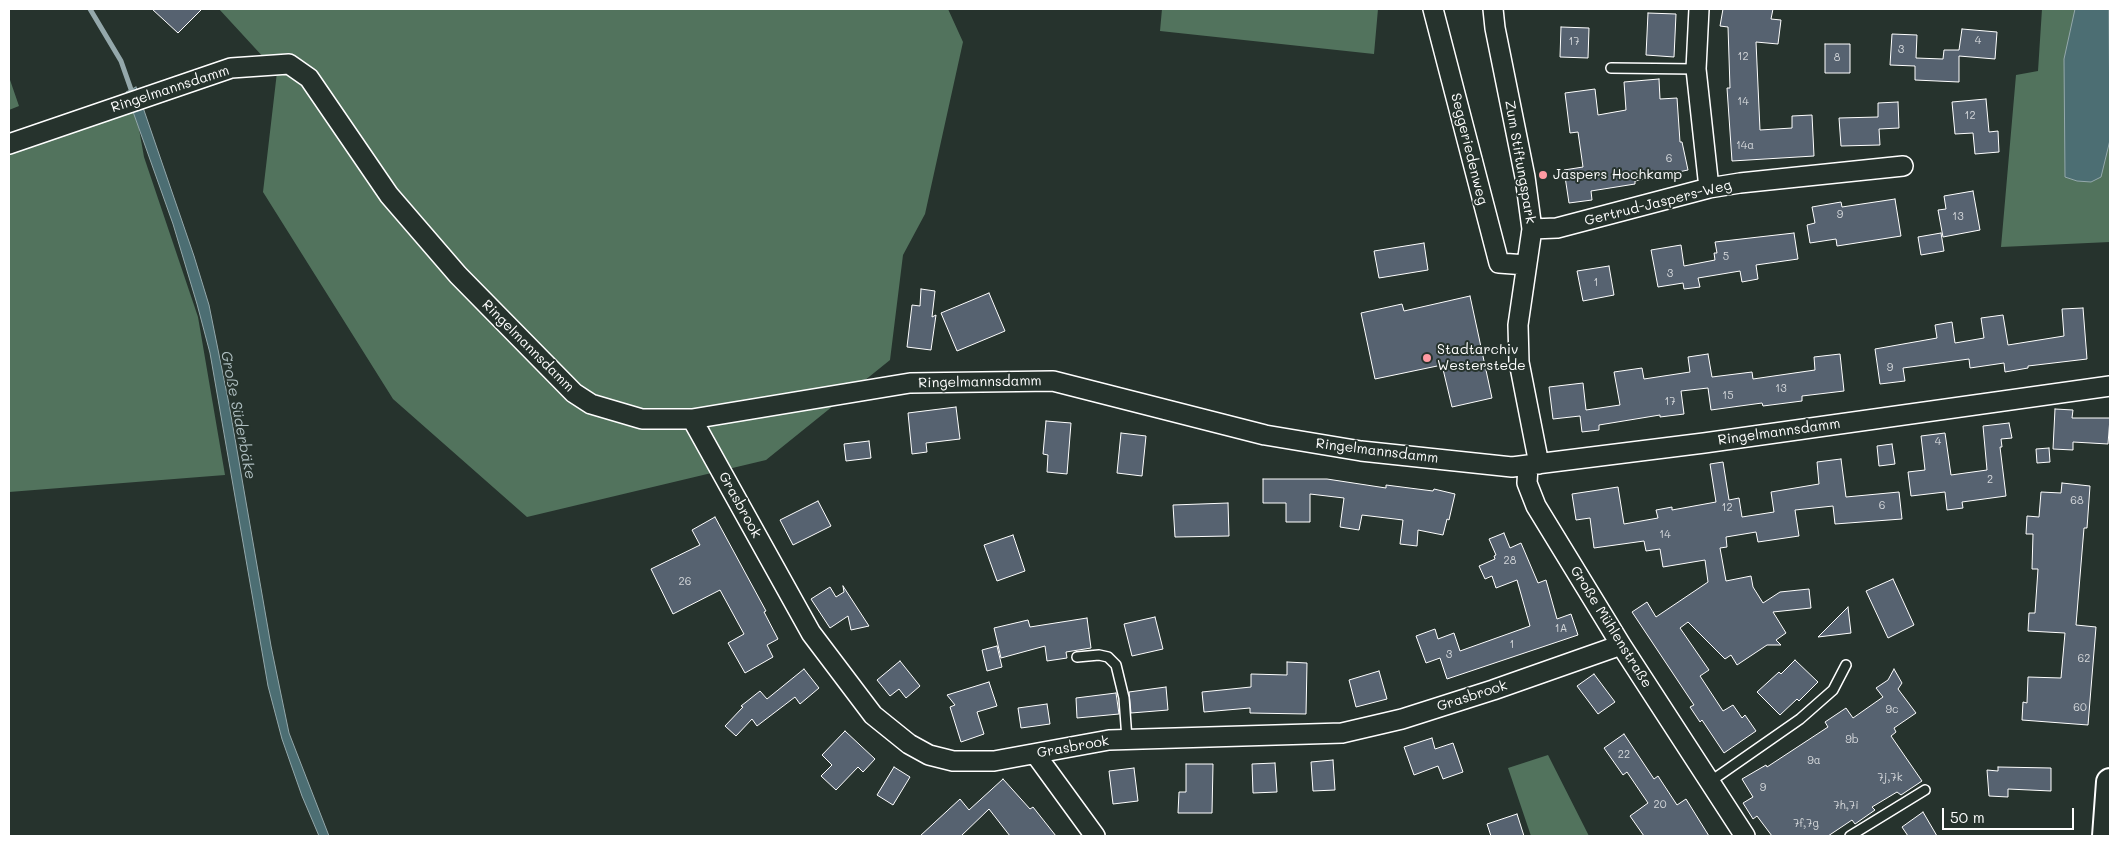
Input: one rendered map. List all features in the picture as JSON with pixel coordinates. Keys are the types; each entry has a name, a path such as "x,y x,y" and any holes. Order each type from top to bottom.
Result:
{"main road":[{"path":"2106,836 2110,782"}],"street":[{"name":"Seggeriedenweg","path":"1434,9 1499,263 1526,265"},
{"name":"Zum Stiftungspark","path":"1493,9 1495,28 1525,177 1532,228 1518,325 1520,362 1534,465"},
{"path":"1699,9 1696,69 1709,188"},
{"name":"Ringelmannsdamm","path":"9,144 230,68 288,64 309,78 389,195 458,275 574,393 591,404 642,419 692,419 910,383 1053,380 1265,435 1361,451 1512,467 2110,386"},
{"name":"Gertrud-Jaspers-Weg","path":"1532,228 1557,228 1709,188 1903,166"},
{"name":"Grasbrook","path":"692,419 811,634 873,716 910,744 929,755 953,761 994,761 1036,755 1109,740 1342,733 1402,719 1621,644"},
{"name":"Große Mühlenstraße","path":"1534,465 1527,483 1536,506 1621,644 1745,836"},
{"path":"1036,755 1095,836"}],"lane":[{"path":"1611,68 1696,69"},
{"path":"1077,657 1099,655 1108,657 1116,665 1124,698 1127,739"},
{"path":"1711,781 1800,718 1832,690 1846,665"},
{"path":"1850,836 1925,790"}],"green space":[{"path":"219,9 948,9 963,42 925,214 903,255 890,360 766,460 527,517 393,399 263,192 277,72"},
{"path":"1162,9 1378,9 1374,54 1160,31"},
{"path":"2042,9 2110,9 2110,242 2001,247 2016,75 2038,71"},
{"path":"9,77 19,106 9,110"},
{"path":"134,101 144,157 198,317 225,475 9,492 9,145"},
{"path":"1548,755 1589,836 1531,836 1508,768"}],"water":[{"path":"2075,9 2109,9 2110,140 2101,177 2091,182 2077,181 2065,177 2064,59"},
{"path":"136,87 209,305 229,404 271,646 289,733 329,836 319,836 302,796 282,739 268,686 210,353 173,224 126,92"}],"building":[{"path":"152,9 202,9 178,33"},
{"path":"1723,9 1773,9 1771,19 1781,20 1778,44 1756,42 1760,130 1792,128 1792,116 1812,115 1814,156 1732,161 1727,88 1730,88 1728,27 1720,26"},
{"path":"1648,13 1676,14 1674,57 1646,55"},
{"path":"1561,27 1589,28 1588,58 1560,57"},
{"path":"1962,29 1997,32 1995,59 1959,56 1959,82 1915,80 1915,66 1890,65 1892,34 1917,35 1916,58 1943,59 1944,50 1959,50"},
{"path":"1825,44 1850,44 1850,73 1825,73"},
{"path":"1659,79 1660,99 1677,98 1680,142 1682,142 1688,170 1635,181 1635,184 1591,191 1592,200 1569,203 1564,170 1583,167 1578,132 1570,133 1565,93 1595,89 1598,115 1626,110 1624,82"},
{"path":"1986,99 1989,132 1998,131 1999,152 1975,154 1973,133 1955,134 1952,102"},
{"path":"1898,102 1899,128 1879,129 1880,145 1841,146 1839,118 1878,117 1878,103"},
{"path":"1973,191 1980,230 1943,237 1938,210 1946,209 1944,196"},
{"path":"1895,199 1901,236 1837,246 1836,239 1810,243 1807,225 1815,223 1812,207 1841,202 1842,207"},
{"path":"1794,233 1798,259 1756,265 1758,279 1742,282 1740,271 1698,278 1700,287 1684,289 1683,283 1658,287 1651,250 1681,245 1684,266 1715,260 1714,253 1717,253 1715,242"},
{"path":"1941,233 1944,251 1921,255 1918,237"},
{"path":"1424,243 1428,270 1379,278 1374,251"},
{"path":"1609,266 1614,295 1583,301 1577,271"},
{"path":"921,289 935,291 932,317 936,315 931,350 907,347 912,305 920,306"},
{"path":"989,293 1005,331 957,351 941,313"},
{"name":"Stadtarchiv Westerstede","path":"1470,296 1492,398 1452,407 1442,365 1375,379 1361,313 1402,304 1404,311"},
{"path":"2083,308 2087,359 2028,366 2028,368 2005,372 2004,363 1970,368 1969,359 1903,368 1905,381 1880,384 1875,349 1937,338 1935,325 1952,322 1955,343 1984,338 1981,318 2003,315 2008,345 2064,336 2062,309"},
{"path":"1708,354 1712,377 1752,372 1753,379 1815,370 1814,357 1840,354 1844,391 1802,396 1802,401 1763,406 1762,403 1711,410 1708,388 1681,391 1684,414 1660,417 1660,415 1599,425 1599,430 1582,432 1580,416 1553,419 1549,387 1583,383 1586,410 1620,405 1614,372 1642,368 1644,379 1690,372 1688,357"},
{"path":"956,407 960,439 926,443 927,452 912,454 908,413"},
{"path":"2055,409 2073,410 2072,418 2110,418 2108,444 2073,442 2073,450 2053,449"},
{"path":"1046,421 1071,423 1067,474 1047,472 1048,455 1043,454"},
{"path":"2009,423 2012,438 2001,439 2002,447 2000,447 2006,496 1962,502 1963,508 1947,510 1945,492 1911,496 1908,472 1925,470 1921,436 1945,433 1951,475 1987,470 1983,426"},
{"path":"1121,433 1146,436 1142,476 1117,473"},
{"path":"869,441 871,458 846,461 844,444"},
{"path":"1892,444 1895,464 1879,466 1877,446"},
{"path":"2049,448 2050,462 2037,463 2036,449"},
{"path":"1841,459 1846,497 1899,492 1902,519 1835,524 1833,506 1795,510 1799,536 1758,542 1756,532 1726,537 1727,547 1720,548 1726,581 1751,576 1753,587 1763,603 1780,592 1809,589 1811,608 1773,612 1786,633 1776,640 1781,645 1767,645 1737,665 1731,655 1725,659 1688,622 1680,628 1709,670 1700,676 1723,711 1733,705 1742,718 1745,715 1756,731 1724,753 1702,720 1700,722 1690,707 1694,705 1632,612 1647,602 1656,617 1708,582 1705,560 1663,567 1660,549 1646,551 1644,541 1594,548 1590,518 1576,520 1572,494 1618,487 1624,524 1658,518 1656,510 1672,507 1672,510 1716,502 1710,464 1723,462 1729,500 1739,498 1742,517 1774,512 1771,492 1819,484 1817,462"},
{"path":"1263,479 1327,479 1386,488 1386,485 1433,491 1434,489 1455,494 1449,520 1447,519 1443,535 1418,530 1417,546 1400,544 1403,520 1362,515 1359,530 1340,527 1344,498 1310,494 1310,522 1286,522 1286,503 1263,503"},
{"path":"2062,483 2090,486 2087,528 2084,528 2076,625 2096,627 2088,725 2022,720 2023,702 2027,703 2028,677 2061,678 2065,633 2028,631 2029,613 2035,613 2038,569 2032,569 2033,534 2026,534 2027,516 2039,517 2041,492 2061,493"},
{"path":"818,501 831,526 793,545 780,520"},
{"path":"1228,503 1229,536 1175,537 1173,505"},
{"path":"715,517 766,611 764,612 778,639 767,645 773,657 745,673 728,643 744,634 720,590 673,614 651,569 700,545 692,530"},
{"path":"1504,533 1510,548 1521,543 1538,583 1546,580 1557,619 1571,614 1578,635 1447,679 1440,658 1426,663 1416,636 1435,629 1438,639 1454,633 1460,651 1530,626 1517,580 1496,588 1492,576 1485,579 1479,566 1495,559 1494,556 1496,555 1489,539"},
{"path":"1013,535 1025,571 997,581 984,545"},
{"path":"1893,579 1914,625 1888,638 1866,591"},
{"path":"843,586 869,626 851,630 848,616 830,628 811,599 830,587 836,597 844,592"},
{"path":"1848,607 1851,633 1818,637"},
{"path":"1155,617 1163,649 1132,656 1124,624"},
{"path":"1087,618 1091,648 1066,652 1067,658 1047,661 1045,646 1001,658 994,628 1028,620 1030,627"},
{"path":"997,646 1002,667 987,671 982,650"},
{"path":"1795,660 1818,682 1799,701 1797,699 1780,715 1757,692 1779,672 1781,674"},
{"path":"900,661 920,686 906,698 899,689 890,696 877,680"},
{"path":"1287,662 1307,663 1306,714 1250,713 1250,708 1204,712 1202,692 1251,687 1251,674 1287,675"},
{"path":"804,669 819,688 800,704 795,697 757,726 752,719 736,736 725,726 743,707 741,706 760,691 767,699"},
{"path":"1894,669 1902,683 1898,689 1916,713 1894,728 1896,732 1891,736 1922,781 1901,795 1897,792 1872,807 1875,810 1855,824 1852,820 1828,836 1772,836 1757,816 1753,819 1743,803 1753,797 1742,779 1766,765 1767,767 1828,727 1825,722 1846,708 1853,718 1883,697 1876,688 1888,680"},
{"path":"1379,671 1387,699 1356,707 1349,680"},
{"path":"1594,674 1615,702 1598,714 1577,686"},
{"path":"989,682 997,706 977,712 984,734 961,742 950,707 955,705 947,695"},
{"path":"1166,687 1168,710 1131,713 1129,692"},
{"path":"1116,693 1119,714 1077,718 1076,698"},
{"path":"1047,704 1050,724 1021,728 1018,708"},
{"path":"845,731 875,759 863,772 858,767 836,790 821,776 832,765 822,755"},
{"path":"1624,734 1654,779 1658,776 1677,805 1686,799 1709,836 1644,836 1630,816 1648,803 1627,772 1623,775 1604,748"},
{"path":"1432,738 1435,749 1453,743 1463,772 1443,779 1438,766 1414,775 1404,747"},
{"path":"1333,760 1335,790 1313,791 1311,762"},
{"path":"1275,763 1277,792 1253,793 1252,764"},
{"path":"1186,764 1213,764 1212,813 1178,813 1179,792 1186,792"},
{"path":"894,767 910,777 893,805 877,795"},
{"path":"1998,767 2051,768 2051,791 2008,789 2008,797 1989,796 1987,770 1998,771"},
{"path":"1134,768 1138,801 1113,804 1109,771"},
{"path":"1003,779 1030,809 1033,807 1056,836 1010,836 989,809 961,836 920,836 960,799 969,810"},
{"path":"1923,812 1937,836 1908,836 1902,827"},
{"path":"1517,814 1524,836 1491,836 1487,824"}],"waterway":[{"name":"Große Süderbäke","path":"90,9 121,61 133,95"}],"place":[{"name":"Jaspers Hochkamp","path":"1543,175"},
{"name":"Stadtarchiv Westerstede","path":"1427,358"}]}
